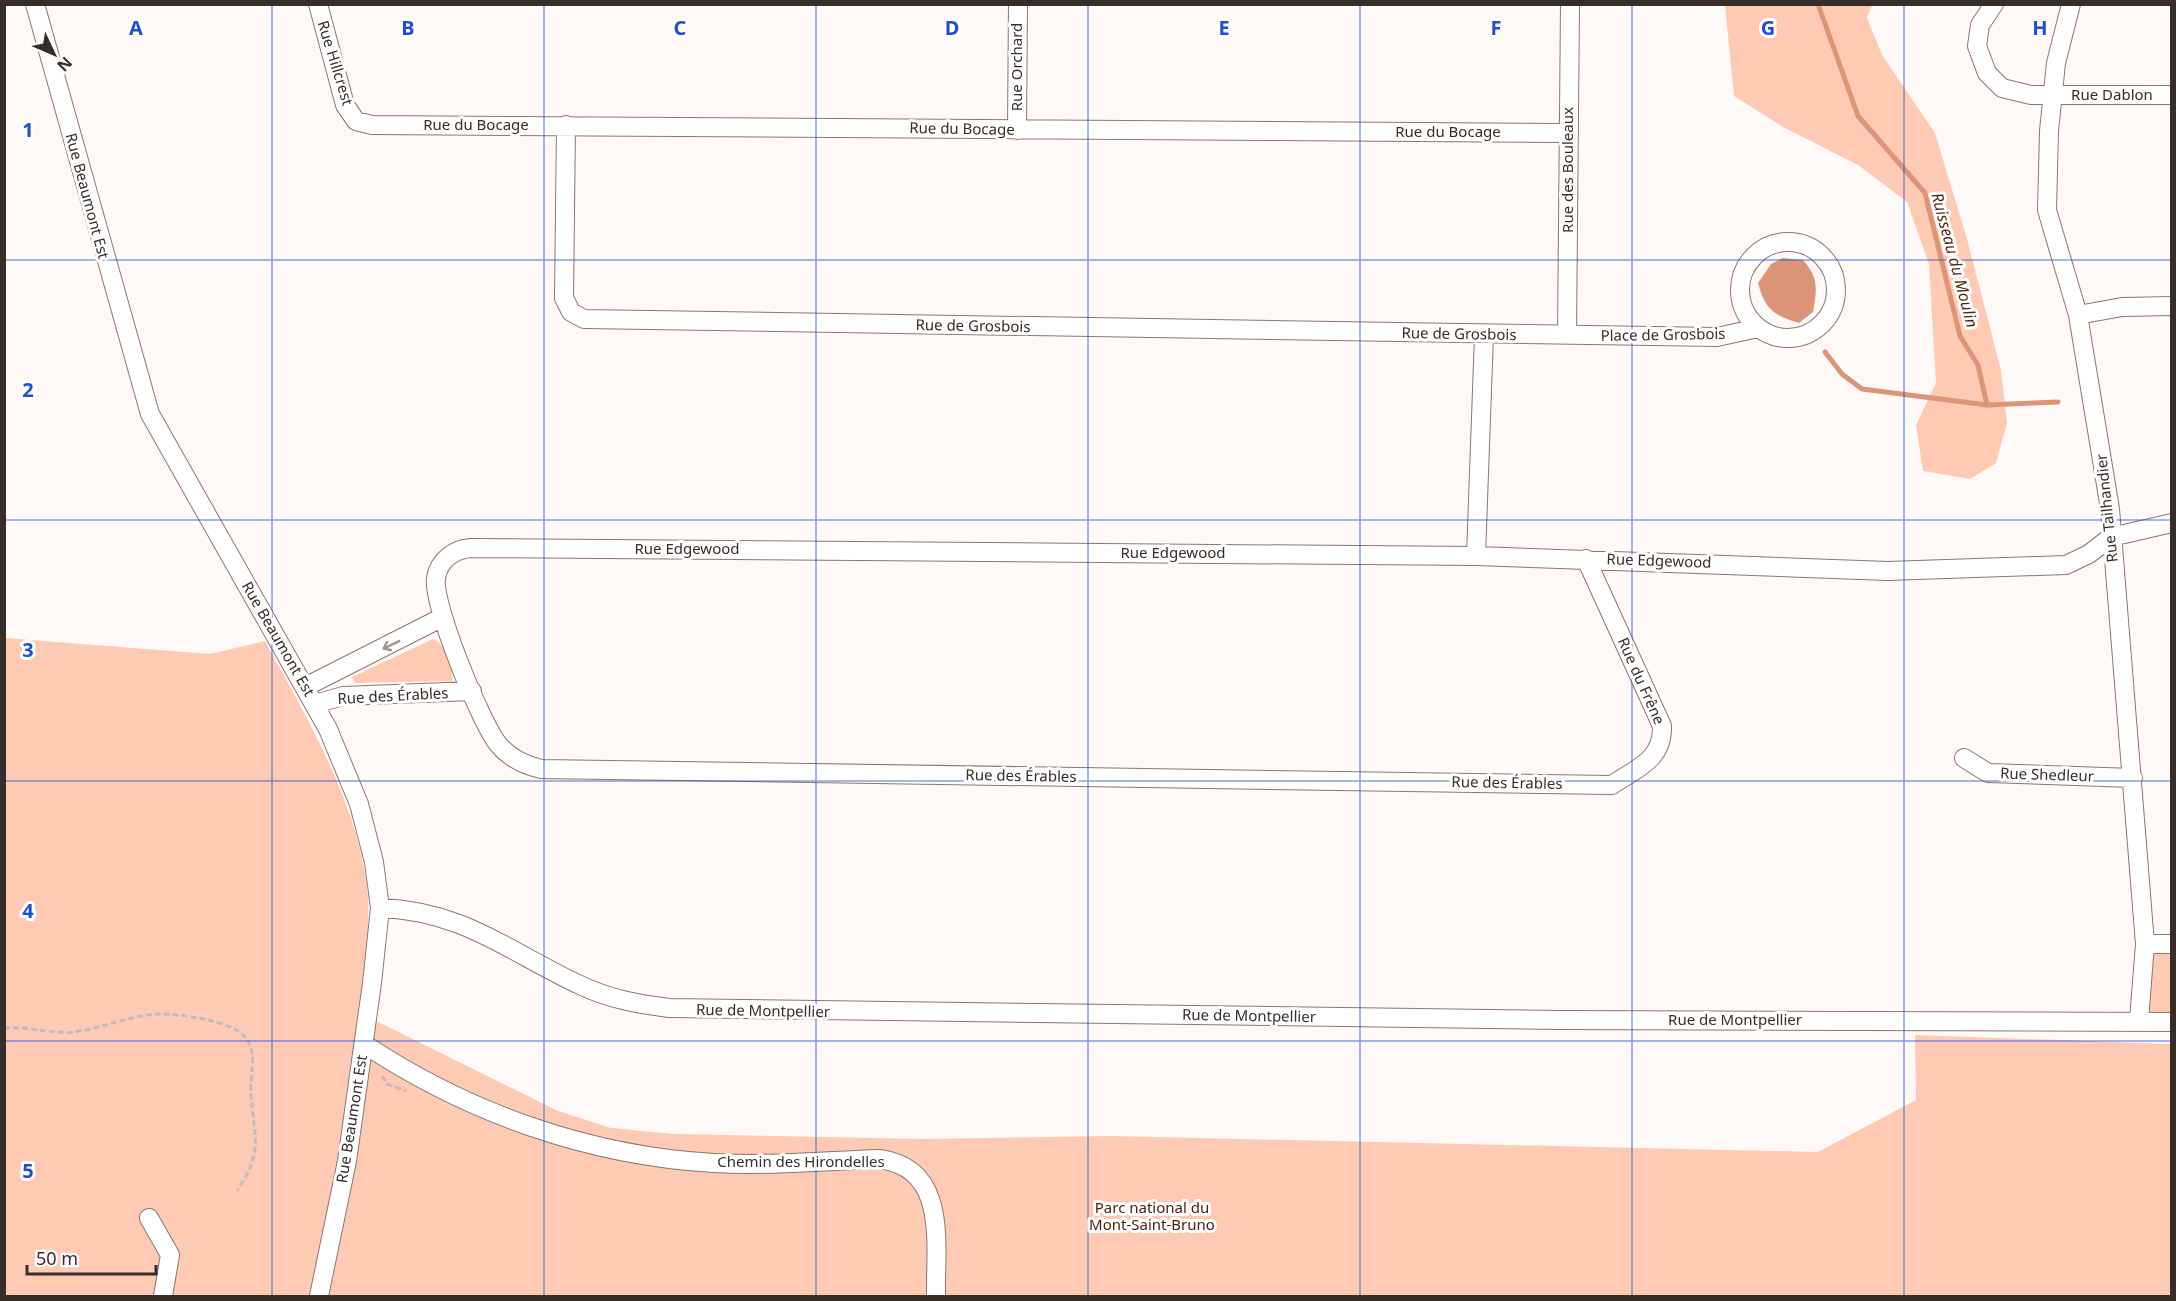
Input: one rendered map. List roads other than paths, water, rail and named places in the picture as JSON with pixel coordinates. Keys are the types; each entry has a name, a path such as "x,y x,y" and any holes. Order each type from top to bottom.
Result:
{"street":[{"name":"Rue Beaumont Est","path":"34,4 150,414 315,704 341,756 364,821 378,880 380,908 364,1044 342,1189 319,1296"},
{"name":"Rue Hillcrest","path":"318,4 345,105 356,121"},
{"name":"Rue Orchard","path":"1017,129 1018,4"},
{"name":"Rue des Bouleaux","path":"1567,335 1570,4"},
{"name":"Rue Dablon","path":"1994,4 1983,19 1977,39 1980,60 1987,73 2009,91 2031,95 2172,95"},
{"name":"Rue Tailhandier","path":"2071,4 2056,63 2047,170 2047,210 2078,315 2099,430 2110,509 2110,537 2133,778 2145,944 2139,1020"},
{"name":"Rue du Bocage","path":"356,121 372,125 1569,133"},
{"name":"Rue de Grosbois","path":"566,125 564,298 571,312 584,319 1567,335"},
{"path":"1791,241 1818,252 1828,264 1835,279 1836,296 1831,312 1820,326 1806,334 1790,338 1773,336 1758,328 1747,316 1741,302 1739,287 1750,259 1762,249 1775,243 1791,241"},
{"path":"2078,315 2122,307 2172,306"},
{"name":"Place de Grosbois","path":"1567,335 1717,337 1758,328"},
{"path":"1476,556 1484,335"},
{"path":"2110,537 2172,523"},
{"name":"Rue Edgewood","path":"443,617 436,584 439,568 450,555 471,548 1476,556 1888,571 2066,565 2089,554 2110,537"},
{"name":"Rue du Frêne","path":"1586,559 1662,726 1663,742 1653,757 1612,785"},
{"path":"305,687 443,617"},
{"name":"Rue des Érables","path":"443,617 472,691 498,745 518,761 541,769 1612,785"},
{"name":"Rue des Érables","path":"315,704 343,696 472,691"},
{"name":"Rue Shedleur","path":"1964,758 1988,773 2133,778"},
{"name":"Rue de Montpellier","path":"380,908 419,911 454,921 492,937 582,986 622,1001 669,1008 1548,1020 2139,1020 2172,1022"},
{"path":"2145,944 2172,944"},
{"name":"Chemin des Hirondelles","path":"364,1044 416,1076 482,1108 549,1133 601,1146 674,1160 713,1163 879,1159 900,1164 920,1178 930,1198 934,1223 936,1296"},
{"path":"149,1218 170,1255 163,1296"}],"waterway":[{"name":"Ruisseau du Moulin","path":"1818,4 1858,116 1925,193 1960,336 1978,365 1987,405 2058,402"},
{"path":"1825,352 1842,374 1862,389 1987,405"}],"park label":[{"name":"Parc national du Mont-Saint-Bruno","path":"1152,1216"}]}
